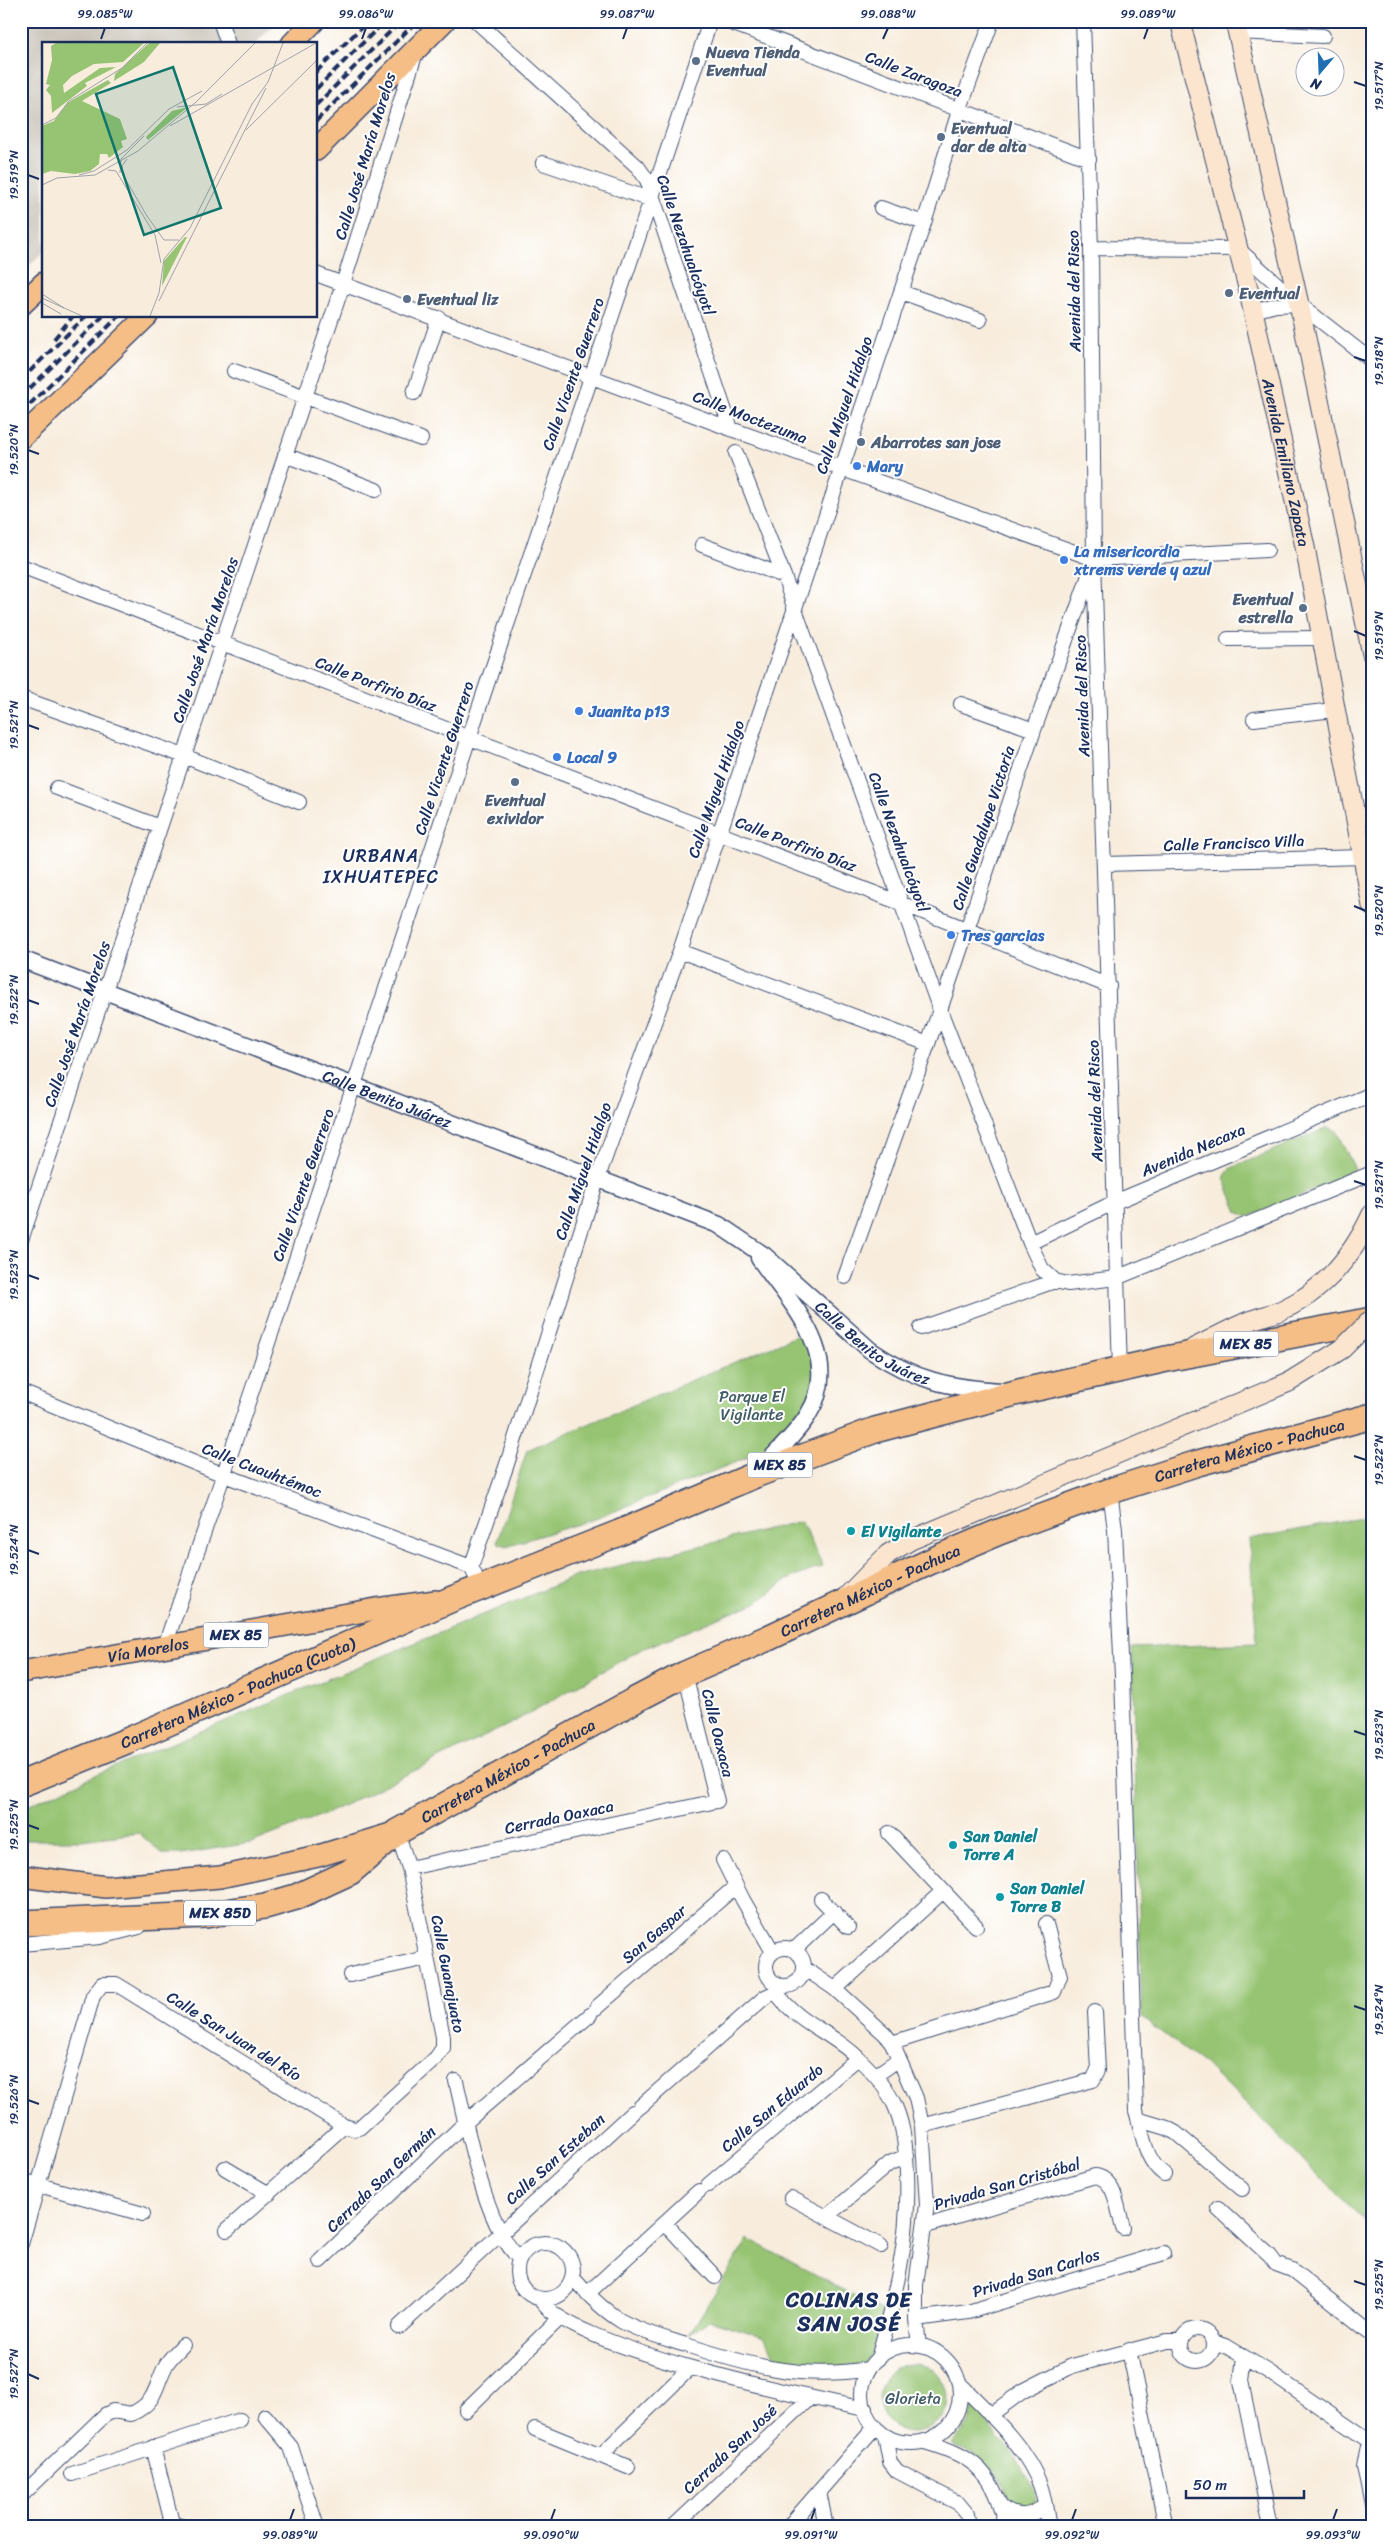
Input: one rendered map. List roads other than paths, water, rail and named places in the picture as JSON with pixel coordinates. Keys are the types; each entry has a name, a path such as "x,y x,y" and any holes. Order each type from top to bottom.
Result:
{"highway":[{"name":"MEX 85","path":"452,1599 476,1577 619,1533 755,1475 875,1430 1019,1392 1172,1358 1372,1320"},
{"name":"Carretera México - Pachuca","path":"397,1832 685,1674 999,1532 1110,1491 1198,1463 1372,1416"},
{"name":"Carretera México - Pachuca (Cuota)","path":"21,1784 129,1740 452,1599"},
{"name":"MEX 85D","path":"21,1923 170,1918 239,1911 296,1897 350,1872 397,1832"}],"main road":[{"path":"294,42 314,21"},
{"path":"318,148 444,21"},
{"name":"Avenida Emiliano Zapata","path":"1180,21 1253,311 1305,547 1320,638 1372,906"},
{"path":"1236,27 1299,304 1372,654"},
{"path":"21,305 42,285"},
{"path":"21,438 145,318"},
{"path":"1172,1358 1248,1322 1282,1310 1311,1292 1338,1269 1360,1239 1372,1214"},
{"path":"838,1605 888,1554 911,1540 1289,1382 1342,1349 1372,1320"},
{"name":"Vía Morelos","path":"21,1672 376,1609 452,1599"},
{"path":"21,1876 106,1887 220,1878 318,1856 397,1832"}],"street":[{"path":"220,21 227,42"},
{"name":"Calle Nezahualcóyotl","path":"476,21 638,167 647,180 652,200 731,429"},
{"name":"Calle Vicente Guerrero","path":"164,1648 355,1086 591,375 652,200 710,21"},
{"name":"Calle Zaragoza","path":"726,21 1089,159"},
{"name":"Calle Miguel Hidalgo","path":"476,1577 507,1464 598,1177 680,951 924,223 959,111 992,21"},
{"name":"Avenida del Risco","path":"1083,21 1092,248 1094,560 1120,1370"},
{"path":"1236,27 1322,36"},
{"name":"Calle José María Morelos","path":"21,1240 224,643 304,396 344,284 417,49"},
{"path":"543,163 652,200"},
{"path":"881,208 924,223"},
{"path":"1092,248 1238,249 1299,304 1372,361"},
{"name":"Calle Moctezuma","path":"318,275 439,318 731,429 1094,560 1267,550"},
{"path":"901,292 980,320"},
{"path":"1253,311 1276,305 1299,304"},
{"path":"414,393 439,318"},
{"path":"234,371 421,439"},
{"name":"Calle Nezahualcóyotl","path":"736,453 784,576 940,1010 1030,1243 1042,1269 1055,1280"},
{"path":"285,455 376,490"},
{"path":"702,545 784,576"},
{"name":"Calle Guadalupe Victoria","path":"845,1277 940,1010 1034,730 1094,560"},
{"name":"Calle Porfirio Díaz","path":"21,566 469,739 720,833 1109,986"},
{"path":"1228,639 1320,638"},
{"path":"21,698 184,756 299,802"},
{"path":"961,704 1034,730"},
{"path":"1254,719 1334,710"},
{"path":"57,788 160,827"},
{"name":"Calle Francisco Villa","path":"1105,864 1363,857"},
{"path":"680,951 928,1044"},
{"name":"Calle Benito Juárez","path":"21,959 598,1177 719,1225 751,1246 795,1282 870,1350 889,1363 915,1376 946,1384 969,1389 1019,1392"},
{"name":"Avenida Necaxa","path":"1030,1243 1115,1202 1372,1094"},
{"path":"921,1328 1055,1280 1068,1284 1116,1278 1372,1173"},
{"name":"Calle Benito Juárez","path":"751,1246 804,1318 818,1349 820,1364 819,1388 808,1416 755,1475"},
{"name":"Calle Cuauhtémoc","path":"21,1392 476,1577"},
{"path":"1110,1491 1115,1530 1122,1676 1136,2111 1140,2120 1147,2153 1156,2168 1164,2174"},
{"name":"Calle Oaxaca","path":"685,1674 718,1801"},
{"name":"Cerrada Oaxaca","path":"408,1868 718,1801"},
{"name":"Calle Guanajuato","path":"344,2126 354,2129 359,2128 440,2053 443,2037 408,1868 397,1832"},
{"path":"889,1833 942,1892 976,1926"},
{"path":"723,1860 773,1952"},
{"name":"San Gaspar","path":"466,2122 736,1886"},
{"path":"835,1989 942,1892"},
{"path":"821,1899 848,1927"},
{"path":"794,1950 834,1912"},
{"path":"21,1944 100,1936 170,1918"},
{"path":"892,2043 1054,1992 1060,1976 1046,1924"},
{"path":"776,1988 799,1980 804,1968 802,1958 794,1950 783,1948 773,1952 767,1962 768,1974 776,1988 791,2010 846,2046 875,2076 895,2106 903,2131 907,2156 909,2205 902,2261 873,2364 863,2384 865,2410 880,2432 890,2462 898,2471 958,2504 967,2514 969,2527"},
{"path":"350,1975 427,1958"},
{"path":"804,1968 835,1989 892,2043 911,2085 922,2126 927,2197 926,2226 919,2264 916,2319 919,2346"},
{"name":"Calle San Juan del Río","path":"38,2185 93,1996 102,1984 116,1984 344,2126"},
{"name":"Calle San Esteban","path":"399,2327 500,2232 776,1988"},
{"path":"922,2126 1093,2080 1098,2070 1095,2012"},
{"name":"Calle San Eduardo","path":"587,2294 704,2188 858,2058"},
{"path":"875,2076 900,2059"},
{"path":"456,2081 484,2189 506,2244 520,2259"},
{"path":"1140,2120 1167,2128 1176,2133 1242,2189"},
{"name":"Cerrada San Germán","path":"320,2262 466,2122"},
{"path":"227,2230 344,2126"},
{"path":"826,2217 890,2163 907,2156"},
{"path":"225,2168 269,2194"},
{"name":"Privada San Cristóbal","path":"926,2226 1095,2176 1102,2177 1109,2183 1123,2228"},
{"path":"21,2180 143,2214"},
{"path":"21,2244 38,2185"},
{"path":"791,2198 880,2246"},
{"path":"1218,2208 1270,2256 1276,2264 1292,2270 1372,2334"},
{"path":"666,2223 715,2277"},
{"path":"551,2244 566,2253 573,2269 573,2278 568,2288 561,2295 551,2299 534,2297 522,2287 517,2273 520,2259 533,2246 551,2244"},
{"name":"Privada San Carlos","path":"916,2319 968,2312 1164,2253"},
{"path":"902,2261 919,2264"},
{"path":"573,2278 587,2294 606,2310 635,2327 735,2360 787,2372 812,2374 873,2364 897,2348 919,2346 933,2350 945,2359 954,2370 960,2384 961,2399 957,2414 950,2426 938,2436 924,2442 911,2444 897,2441 880,2432"},
{"path":"540,2299 544,2305 560,2318 583,2330 690,2368 764,2388 865,2410"},
{"path":"466,2410 560,2318"},
{"path":"1195,2328 1209,2333 1213,2342 1211,2353 1197,2361 1191,2360 1183,2352 1182,2341 1186,2332 1195,2328"},
{"path":"990,2415 1023,2391 1072,2366 1167,2341 1182,2341"},
{"path":"1213,2342 1226,2346 1269,2372 1370,2442 1364,2468 1372,2504"},
{"path":"21,2496 105,2415 113,2411 131,2414 152,2398 156,2394 164,2367 183,2345"},
{"path":"1129,2350 1166,2527"},
{"path":"1244,2357 1241,2381 1271,2527"},
{"path":"600,2456 690,2368"},
{"path":"960,2384 990,2415 1021,2452 1035,2475 1045,2505 1049,2527"},
{"name":"Cerrada San José","path":"674,2526 810,2398"},
{"path":"266,2416 291,2447 318,2527"},
{"path":"72,2474 240,2420"},
{"path":"534,2429 628,2467"},
{"path":"788,2527 819,2492 880,2432"},
{"path":"924,2442 948,2449 972,2462 994,2487 1006,2527"},
{"path":"153,2447 173,2526"},
{"path":"819,2492 826,2527"},
{"path":"1001,2507 1008,2512 1024,2516 1039,2511 1045,2505"}],"railway":[{"path":"318,70 368,21"},
{"path":"318,87 385,21"},
{"path":"318,103 401,21"},
{"path":"318,119 417,21"},
{"path":"54,339 71,318"},
{"path":"21,380 84,318"},
{"path":"21,397 101,318"},
{"path":"21,413 117,318"}],"place":[{"name":"Nueva Tienda Eventual","path":"696,61"},
{"name":"Eventual dar de alta","path":"941,137"},
{"name":"Eventual","path":"1229,293"},
{"name":"Eventual liz","path":"407,299"},
{"name":"Abarrotes san jose","path":"861,442"},
{"name":"Mary","path":"857,466"},
{"name":"La misericordia xtrems verde y azul","path":"1064,560"},
{"name":"Eventual estrella","path":"1303,608"},
{"name":"Juanita p13","path":"579,711"},
{"name":"Local 9","path":"557,757"},
{"name":"Eventual exividor","path":"515,782"},
{"name":"Tres garcias","path":"951,935"},
{"name":"El Vigilante","path":"851,1531"},
{"name":"San Daniel Torre A","path":"953,1845"},
{"name":"San Daniel Torre B","path":"1000,1897"}],"district":[{"name":"URBANA IXHUATEPEC","path":"381,866"},
{"name":"COLINAS DE SAN JOSÉ","path":"849,2312"}],"park label":[{"name":"Parque El Vigilante","path":"752,1405"},
{"name":"Glorieta","path":"913,2398"}]}
